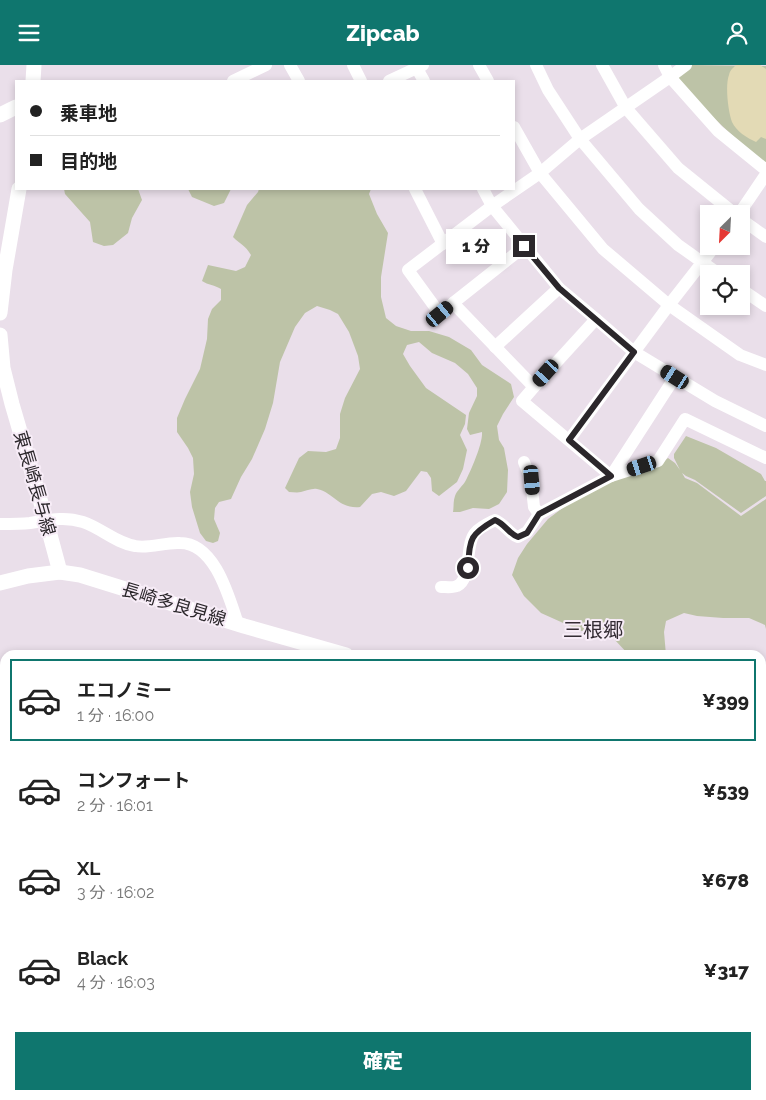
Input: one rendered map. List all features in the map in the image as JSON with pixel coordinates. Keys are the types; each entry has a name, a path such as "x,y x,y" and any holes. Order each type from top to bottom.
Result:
{"main road":[{"path":"33,80 34,65"},
{"path":"0,115 15,108"},
{"path":"0,313 5,270 19,190"},
{"name":"東長崎長与線","path":"0,335 2,368 60,572"},
{"name":"長崎多良見線","path":"0,583 28,576 60,572 80,575 329,650"}],"street":[{"path":"235,80 266,65"},
{"path":"290,65 298,80"},
{"path":"353,65 360,80"},
{"path":"479,65 487,80"},
{"path":"536,65 548,90 580,139 639,209 678,245 707,265"},
{"path":"602,65 626,108 678,168 724,205"},
{"path":"664,65 670,77 718,131 766,170"},
{"path":"515,190 540,173 580,139 686,65"},
{"path":"391,80 418,66 424,80"},
{"path":"515,129 540,173 603,249 669,305 740,355 766,365"},
{"path":"745,205 766,174"},
{"path":"416,190 443,244"},
{"path":"484,190 492,205 559,288 634,352 715,401 766,425"},
{"path":"514,190 492,205 408,270 440,314 524,246"},
{"path":"750,225 766,237"},
{"path":"569,440 708,255"},
{"path":"495,347 559,288"},
{"path":"750,295 766,306"},
{"path":"453,303 534,387"},
{"path":"596,319 522,401 611,476"},
{"path":"611,476 675,377"},
{"path":"441,587 455,587 461,583 468,568 469,546 475,533 495,520 501,522 513,535 518,537 527,533 539,514 611,476 658,461 686,419 766,458"},
{"path":"524,462 532,480 534,507 539,514"},
{"path":"0,524 66,519 84,522 125,543 135,546 192,544 202,551 214,564 228,594 238,624"}],"green space":[{"path":"692,65 766,66 766,162 763,162 701,106 678,78"},
{"path":"64,190 138,190 142,200 132,218 128,233 113,245 104,246 93,242 90,222 65,194"},
{"path":"188,190 230,190 224,203 214,206 192,197"},
{"path":"259,190 371,190 369,194 377,214 388,233 381,277 381,297 386,318 396,326 411,331 429,331 449,337 471,350 482,365 511,384 514,397 497,426 508,470 507,492 499,504 489,509 473,508 453,512 455,496 471,470 482,437 482,432 470,435 467,429 469,413 477,396 477,388 468,374 455,363 432,353 419,342 407,345 403,354 410,366 426,388 466,415 465,424 460,435 467,450 463,469 457,482 439,496 432,491 431,478 427,472 421,471 406,491 394,496 381,492 372,494 360,507 347,506 317,489 289,492 285,488 299,458 308,451 326,452 336,449 340,438 340,414 345,398 360,369 358,356 349,332 338,314 317,306 305,313 295,327 280,362 273,403 265,429 231,499 219,502 215,508 214,519 220,533 218,541 213,543 206,541 200,533 192,507 190,492 194,474 193,458 177,432 177,418 200,369 207,339 208,319 212,309 221,300 221,289 202,281 208,265 236,271 245,267 251,255 233,237 247,205"},
{"path":"686,436 716,448 761,474 766,481 766,496 741,513 695,480 682,473 685,478 697,483 741,516 766,499 766,629 765,625 749,618 697,616 684,613 666,621 664,632 666,650 624,650 614,639 596,629 581,631 541,613 524,596 512,575 518,558 527,544 548,519 564,507 610,481 656,467 668,458 680,470 674,454"}],"sand":[{"path":"736,65 760,65 766,69 766,139 761,137 756,142 739,131 732,122 728,105 727,85 730,72"}],"district":[{"name":"三根郷","path":"593,630"}],"route":[{"path":"468,568 469,546 475,533 488,524 495,520 501,522 513,535 518,537 527,533 539,514 611,476 569,440 634,352 559,288 524,246"}]}
